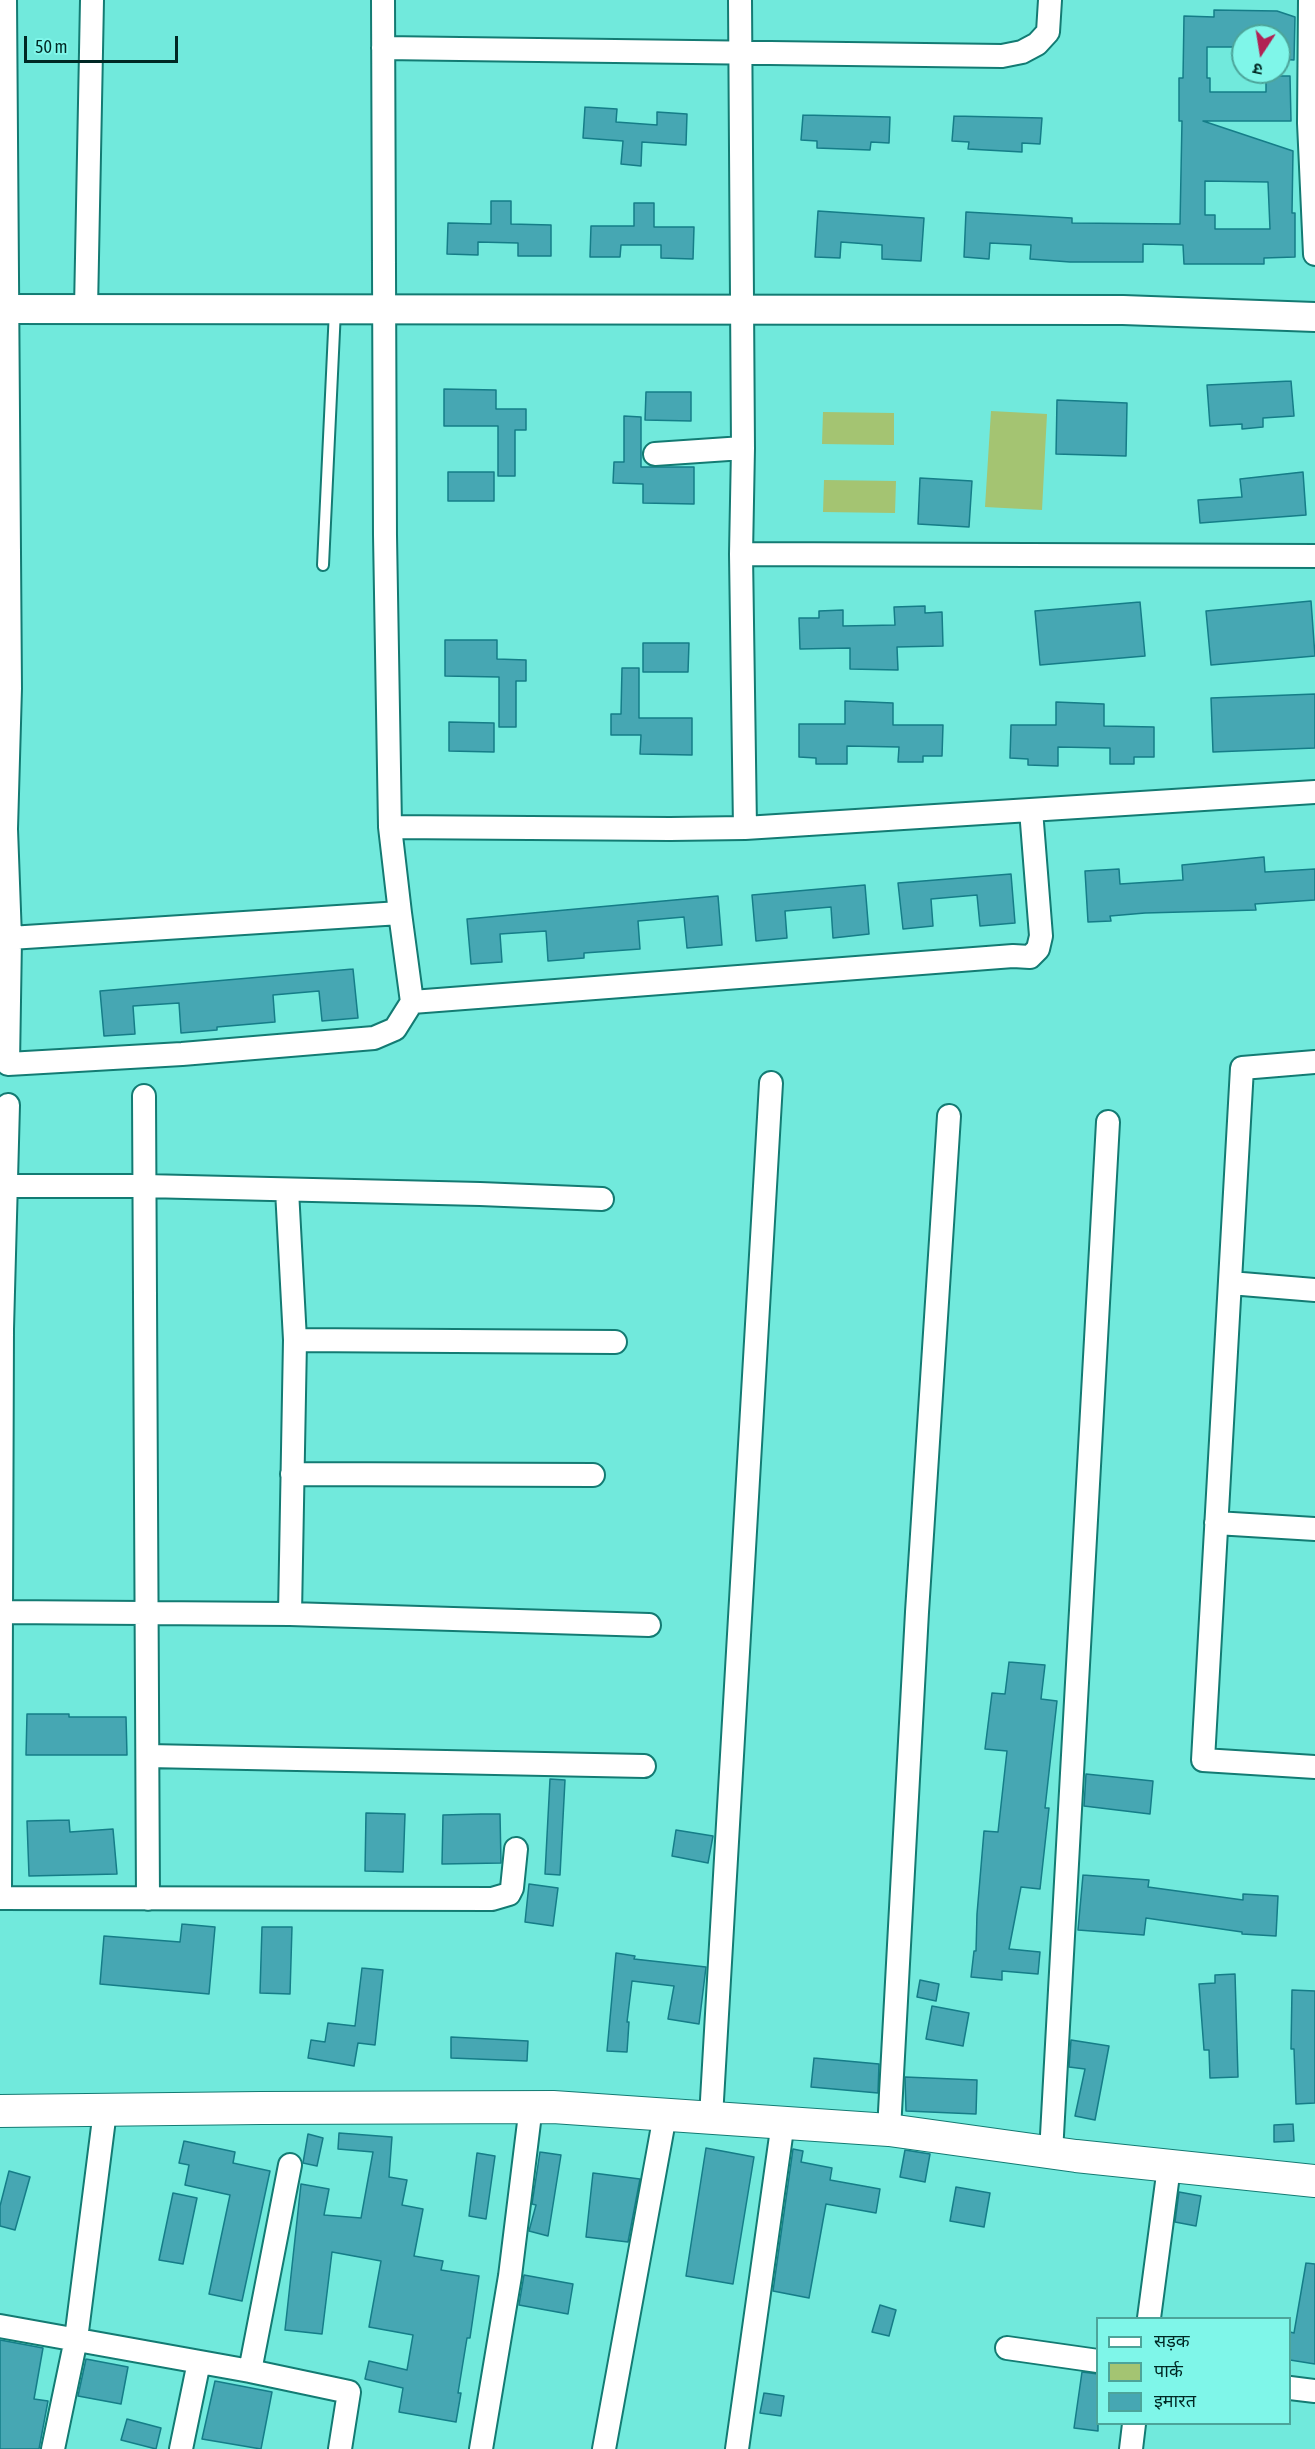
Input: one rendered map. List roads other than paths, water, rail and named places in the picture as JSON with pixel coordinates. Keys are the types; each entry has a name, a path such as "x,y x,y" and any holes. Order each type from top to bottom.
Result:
{"main road":[{"path":"0,2111 531,2106 889,2130 1051,2153 1315,2181"}],"street":[{"path":"5,0 3,829 10,938 8,1064 182,1054 374,1038 394,1029 412,1002 390,827 383,0"},
{"path":"86,309 92,0"},
{"path":"740,0 743,448 741,554 745,828"},
{"path":"383,48 1002,56 1022,52 1038,44 1048,32 1050,0"},
{"path":"1310,0 1315,254"},
{"path":"3,309 1123,310 1315,316"},
{"path":"655,454 743,448"},
{"path":"741,554 1315,556"},
{"path":"390,827 745,828 1315,792"},
{"path":"412,1002 1013,956 1030,957 1038,949 1041,936 1031,810"},
{"path":"10,938 400,913"},
{"path":"1315,1062 1242,1068 1203,1760 1315,1767"},
{"path":"711,2117 771,1083"},
{"path":"144,1096 148,1899"},
{"path":"0,1889 3,1186 8,1105"},
{"path":"889,2130 917,1612 949,1116"},
{"path":"1051,2153 1108,1122"},
{"path":"3,1186 145,1186 602,1199"},
{"path":"287,1190 295,1340 290,1614"},
{"path":"1230,1283 1315,1290"},
{"path":"295,1340 615,1342"},
{"path":"292,1474 593,1475"},
{"path":"1216,1523 1315,1529"},
{"path":"1,1612 290,1614 649,1625"},
{"path":"148,1756 644,1766"},
{"path":"0,1898 492,1899 503,1897 512,1888 516,1850"},
{"path":"481,2449 510,2276 531,2106"},
{"path":"53,2449 76,2339 105,2111"},
{"path":"604,2449 665,2115"},
{"path":"737,2449 783,2122"},
{"path":"250,2371 290,2165"},
{"path":"1149,2317 1169,2167"},
{"path":"0,2326 250,2371 349,2392 339,2449"},
{"path":"1007,2348 1096,2361"},
{"path":"181,2449 199,2362"},
{"path":"1291,2388 1315,2391"},
{"path":"1131,2449 1134,2425"}],"lane":[{"path":"323,565 335,309"}]}
